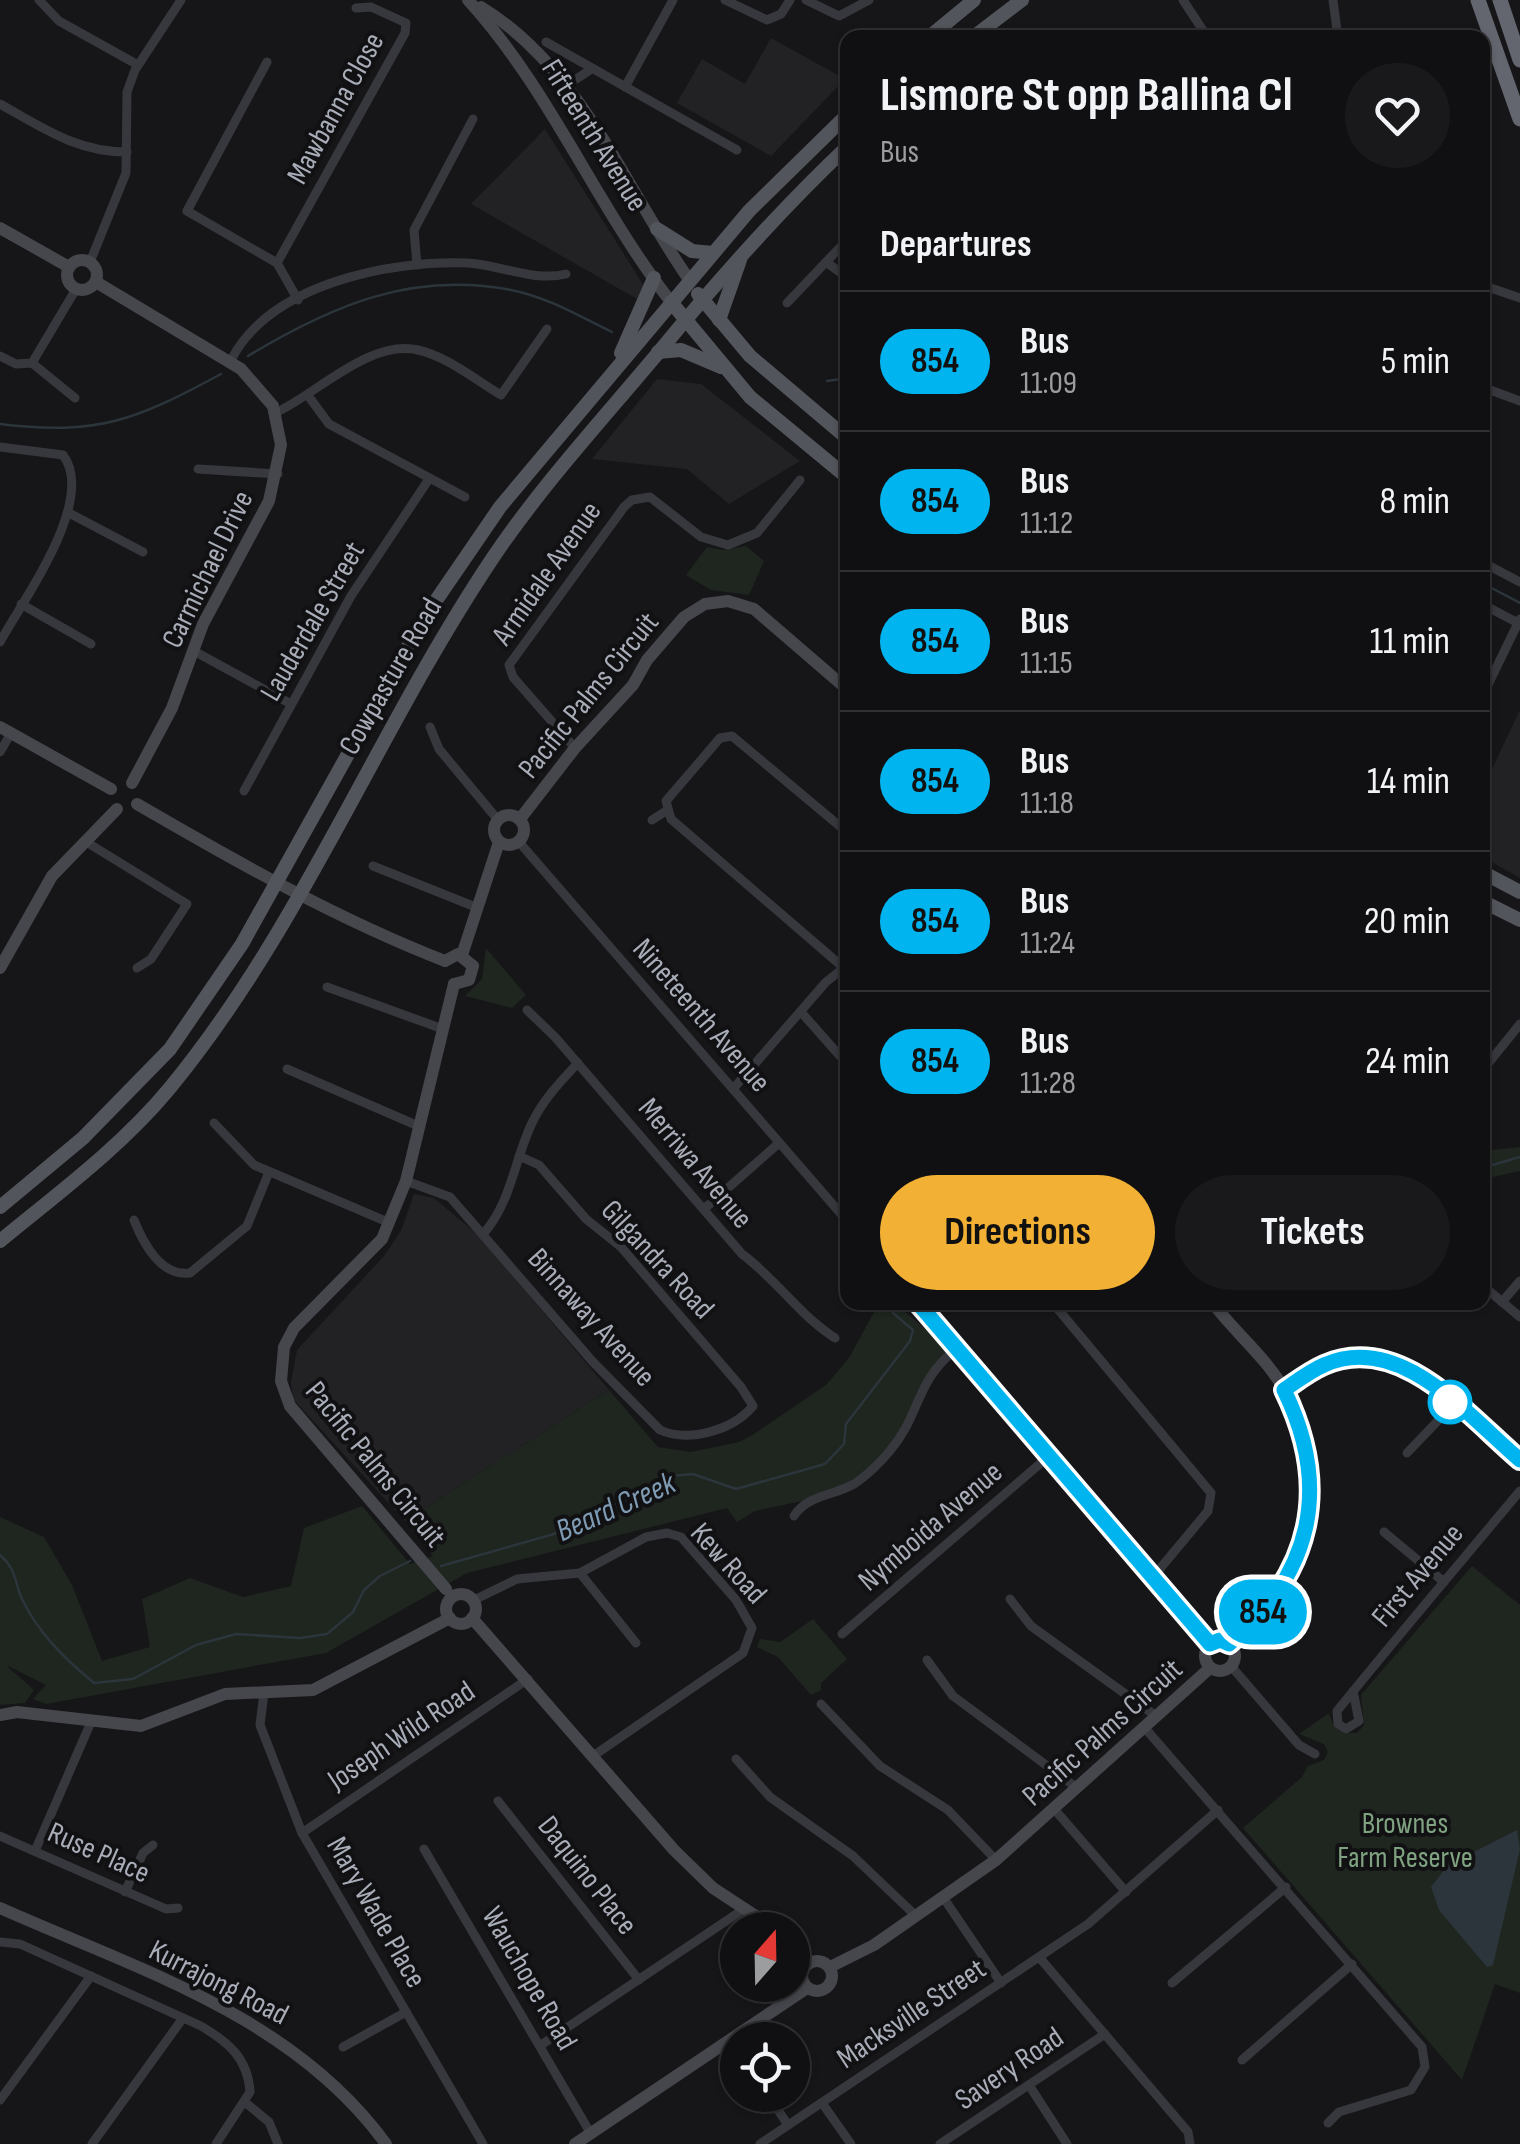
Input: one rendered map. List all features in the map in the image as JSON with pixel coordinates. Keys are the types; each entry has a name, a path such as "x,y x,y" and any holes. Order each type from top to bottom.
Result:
{"highway":[{"path":"1478,0 1489,30"},
{"path":"1500,0 1520,60"},
{"path":"1490,34 1520,119"}],"main road":[{"path":"938,30 974,0"},
{"path":"983,30 1022,0"},
{"name":"Cowpasture Road","path":"0,1207 84,1138 160,1060 201,1006 276,883 444,588 500,507 712,252 840,122"},
{"name":"Cowpasture Road","path":"0,1242 120,1140 166,1092 243,988 430,658 493,557 701,298 840,154"},
{"path":"657,229 692,251 712,252"},
{"path":"719,320 745,249"},
{"path":"610,376 654,278"},
{"path":"690,281 719,320 788,392 840,433"},
{"path":"671,302 750,397 840,471"},
{"path":"658,352 681,350 726,370"},
{"path":"1490,876 1520,892"},
{"path":"1490,905 1520,920"}],"street":[{"path":"39,0 59,21 138,65"},
{"path":"90,262 120,197 128,152 128,92 138,65 181,0"},
{"name":"Fifteenth Avenue","path":"469,0 533,48 567,86 690,281"},
{"name":"Fifteenth Avenue","path":"469,0 540,89 671,302"},
{"path":"625,87 673,0"},
{"path":"726,0 767,20 781,14 790,0"},
{"path":"806,0 839,16 869,0"},
{"path":"1183,0 1201,30"},
{"path":"1334,0 1337,30"},
{"name":"Mawbanna Close","path":"277,263 405,33 406,23 371,7 356,8"},
{"path":"546,42 737,150"},
{"path":"268,62 188,211 277,263 298,300"},
{"path":"567,86 590,70"},
{"path":"0,104 71,144 91,150 128,152"},
{"path":"416,265 414,230 473,120"},
{"path":"0,228 69,266"},
{"path":"787,303 840,247"},
{"path":"82,260 90,262 97,270 96,282 88,289 76,289 67,279 69,266 82,260"},
{"path":"826,262 840,272"},
{"path":"230,360 246,333 298,300 354,275 416,265 469,263 549,278 566,274"},
{"path":"96,282 230,360 256,383 276,413 309,397 368,358 406,348 432,356 502,394 547,329"},
{"path":"1490,288 1520,298"},
{"path":"32,362 76,289"},
{"path":"0,356 16,364 32,362 74,398"},
{"path":"1490,390 1520,400"},
{"path":"309,397 329,424 465,497"},
{"name":"Carmichael Drive","path":"132,783 167,720 192,650 269,501 278,474 281,446 276,413"},
{"path":"0,447 64,454 72,479 69,513 0,642"},
{"path":"198,469 278,474"},
{"name":"Lauderdale Street","path":"244,791 351,596 429,479"},
{"name":"Armidale Avenue","path":"575,748 513,677 509,664 624,507 650,497 701,537 728,545 757,533 800,480"},
{"path":"69,513 142,552"},
{"path":"1490,566 1520,582"},
{"name":"Pacific Palms Circuit","path":"520,820 575,748 633,685 647,660 684,617 705,604 728,601 754,609 840,683"},
{"path":"21,604 91,644"},
{"path":"1490,608 1519,622 1490,682"},
{"path":"192,650 290,704"},
{"path":"732,736 734,720"},
{"path":"430,727 439,750 498,820"},
{"path":"0,752 5,730 111,789"},
{"path":"840,826 732,736 720,738 666,801 666,811 840,962"},
{"path":"120,781 132,783 139,792 137,804 128,810 116,808 110,800 111,789 120,781"},
{"path":"137,804 276,883 378,935 445,961 462,955"},
{"path":"0,968 52,876 88,843 116,808"},
{"path":"652,820 666,811"},
{"path":"462,955 499,842 494,830 498,820 508,815 520,820 524,830 519,842 511,846 499,842"},
{"name":"Nineteenth Avenue","path":"519,842 840,1213"},
{"path":"88,843 187,904 152,958 137,968"},
{"path":"372,866 478,908"},
{"path":"445,961 443,973 454,984 465,983 473,974 472,962 462,955"},
{"path":"733,1089 840,973"},
{"name":"Pacific Palms Circuit","path":"449,1593 290,1406 281,1381 284,1347 294,1328 382,1239 390,1223 406,1181 416,1124 454,984"},
{"path":"327,987 443,1029"},
{"name":"Merriwa Avenue","path":"527,1010 578,1062 742,1254 768,1273 813,1324 835,1338"},
{"path":"801,1012 840,1056"},
{"path":"1490,1061 1520,1024"},
{"path":"484,1233 508,1195 519,1156 544,1100 578,1062"},
{"path":"287,1069 416,1124"},
{"path":"214,1123 246,1159 390,1223"},
{"path":"704,1209 779,1143"},
{"name":"Gilgandra Road","path":"519,1156 542,1168 586,1219 621,1247 753,1406"},
{"path":"134,1220 142,1240 162,1265 172,1272 190,1272 246,1226 269,1172"},
{"name":"Binnaway Avenue","path":"406,1181 450,1197 594,1362 660,1430 672,1435 725,1428 753,1406"},
{"path":"1502,1302 1520,1281"},
{"path":"1490,1292 1520,1318"},
{"path":"929,1310 955,1350 1210,1644"},
{"path":"1059,1310 1210,1493 1208,1511 1153,1577"},
{"path":"1219,1310 1284,1390 1308,1446 1309,1521 1291,1570 1259,1618 1229,1644"},
{"path":"794,1516 801,1504 854,1484 888,1453 916,1410 932,1367 955,1350"},
{"path":"1284,1390 1336,1360 1384,1358 1410,1369 1520,1460"},
{"path":"1407,1453 1454,1404"},
{"name":"Nymboida Avenue","path":"842,1634 1050,1456"},
{"name":"First Avenue","path":"1354,1691 1520,1491"},
{"path":"1384,1532 1444,1582"},
{"name":"Kew Road","path":"474,1600 518,1579 580,1573 646,1538 668,1533 680,1537 736,1600 752,1628 743,1653 593,1756"},
{"path":"580,1573 636,1643"},
{"path":"450,1618 449,1593 474,1600 472,1618 674,1850 713,1888 750,1912"},
{"path":"1010,1598 1031,1626 1156,1716"},
{"path":"0,1715 17,1712 142,1726 225,1694 313,1690 450,1618 464,1623 472,1618"},
{"path":"1220,1640 1229,1644 1235,1656 1232,1666 1222,1671 1210,1668 1204,1656 1210,1644 1220,1640"},
{"path":"927,1660 954,1696 1077,1788"},
{"path":"1232,1666 1299,1745 1315,1754"},
{"name":"Pacific Palms Circuit","path":"830,1967 850,1960 996,1860 1210,1668"},
{"name":"Joseph Wild Road","path":"302,1833 528,1679"},
{"name":"Mary Wade Place","path":"264,1693 260,1724 302,1833 483,2144"},
{"path":"821,1704 880,1766 948,1810 996,1860"},
{"path":"35,1851 91,1722"},
{"path":"1144,1727 1422,2047 1425,2067 1411,2090 1339,2112 1328,2123"},
{"path":"736,1759 770,1797 853,1856 916,1916"},
{"name":"Daquino Place","path":"498,1801 638,1980"},
{"path":"1055,1810 1126,1892"},
{"name":"Macksville Street","path":"760,2144 1039,1957 1126,1892 1218,1810"},
{"name":"Ruse Place","path":"0,1836 125,1892 166,1908 178,1908"},
{"path":"125,1892 142,1853 153,1846"},
{"name":"Wauchope Road","path":"424,1849 591,2134"},
{"path":"1172,1984 1286,1887"},
{"path":"943,1897 1001,1983"},
{"name":"Kurrajong Road","path":"0,1908 250,2020 332,2081 386,2144"},
{"path":"541,2045 744,1908"},
{"path":"0,1942 20,1944 184,2018 235,2050 250,2086 246,2104 216,2144"},
{"path":"1039,1957 1188,2132 1190,2144"},
{"path":"810,1963 821,1961 830,1967 828,1986 819,1991 810,1989"},
{"path":"1242,2060 1352,1964"},
{"path":"0,2100 90,1976"},
{"path":"764,2022 790,2002"},
{"path":"343,2047 406,2012"},
{"path":"92,2144 184,2018"},
{"name":"Savery Road","path":"940,2144 1105,2034"},
{"path":"575,2144 720,2054"},
{"path":"1029,2085 1067,2144"},
{"path":"822,2103 851,2144"},
{"path":"246,2104 268,2122 278,2144"},
{"path":"779,2112 788,2125"}],"shaded area":[{"path":"771,38 840,76 840,84 771,156 677,103 702,59 745,84"},
{"path":"545,129 644,286 637,299 471,204"},
{"path":"657,379 701,384 800,461 729,504 687,469 592,459"},
{"path":"1520,710 1520,878 1490,861 1490,773"},
{"path":"414,1194 434,1198 478,1235 609,1390 405,1521 293,1399 291,1383 297,1350 384,1256 401,1231"},
{"path":"1517,1830 1520,1849 1493,1965 1487,1967 1439,1910 1431,1887 1448,1865"}],"green space":[{"path":"746,546 764,561 749,595 711,590 686,575 707,547 723,550"},
{"path":"486,948 526,995 512,1008 465,996 482,979"},
{"path":"1520,1147 1520,1171 1490,1177 1490,1150"},
{"path":"875,1310 904,1310 949,1349 911,1424 861,1478 812,1499 755,1511 737,1522 727,1508 467,1573 326,1653 46,1704 33,1699 46,1685 6,1665 34,1690 25,1703 0,1705 0,1517 44,1537 72,1585 102,1661 150,1647 142,1599 190,1578 243,1597 291,1586 304,1528 362,1506 410,1564 433,1556 405,1521 609,1390 658,1447 691,1452 739,1442 754,1434 826,1385 849,1358"},
{"name":"Brownes Farm Reserve","path":"1472,1566 1520,1605 1520,1993 1495,1984 1462,2080 1243,1828 1302,1777 1308,1766 1324,1760 1328,1752 1324,1744 1299,1734 1329,1713 1335,1727 1342,1731 1357,1733 1364,1725 1361,1695"},
{"path":"813,1619 847,1659 821,1683 821,1690 811,1695 778,1657 757,1647 760,1639 780,1642"}],"waterway":[{"path":"248,356 341,308 406,289 439,285 474,285 524,293 612,332"},
{"path":"0,424 64,428 115,421 164,403 221,374"},
{"path":"827,381 840,379"},
{"path":"1490,587 1520,603"},
{"name":"Beard Creek","path":"1490,1166 1520,1157"},
{"name":"Beard Creek","path":"441,1566 554,1534 581,1517 632,1498 671,1476 693,1474 736,1489 825,1464 844,1444 846,1424 910,1341 913,1330 894,1310"},
{"name":"Beard Creek","path":"0,1555 12,1570 21,1597 44,1633 94,1683 133,1679 196,1645 236,1634 300,1638 327,1634 353,1612 364,1590 380,1576 410,1561"}],"bus line":[{"name":"854","path":"923,1310 1210,1644 1220,1640 1229,1644 1259,1618 1298,1554 1309,1521 1312,1471 1301,1424 1284,1390 1321,1366 1348,1359 1384,1358 1398,1362 1520,1460"}]}
